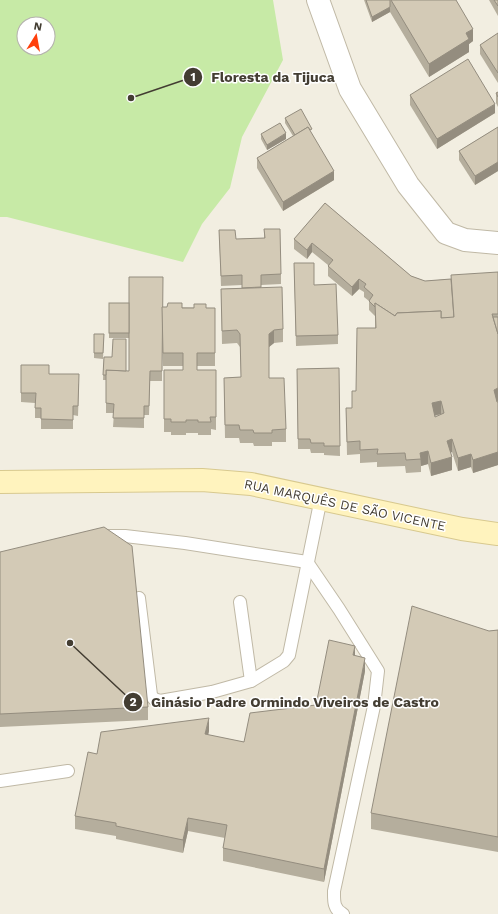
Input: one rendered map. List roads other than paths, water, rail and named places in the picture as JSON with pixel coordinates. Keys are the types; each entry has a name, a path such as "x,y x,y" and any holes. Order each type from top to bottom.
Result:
{"street":[{"path":"318,0 350,89 408,185 446,233 465,240 498,243"},
{"name":"RUA MARQUÊS DE SÃO VICENTE","path":"0,482 202,480 251,484 462,529 498,534"}],"lane":[{"path":"139,598 151,695 154,699 160,701 205,693 251,681 284,661 289,655 321,498"},
{"path":"90,538 104,535 144,538 307,562 339,609 378,671 374,706 334,891 334,904 339,912 343,914"},
{"path":"240,602 251,681"},
{"path":"0,780 68,771"}],"place":[{"name":"Floresta da Tijuca","path":"131,98"},
{"name":"Ginásio Padre Ormindo Viveiros de Castro","path":"70,643"}]}
